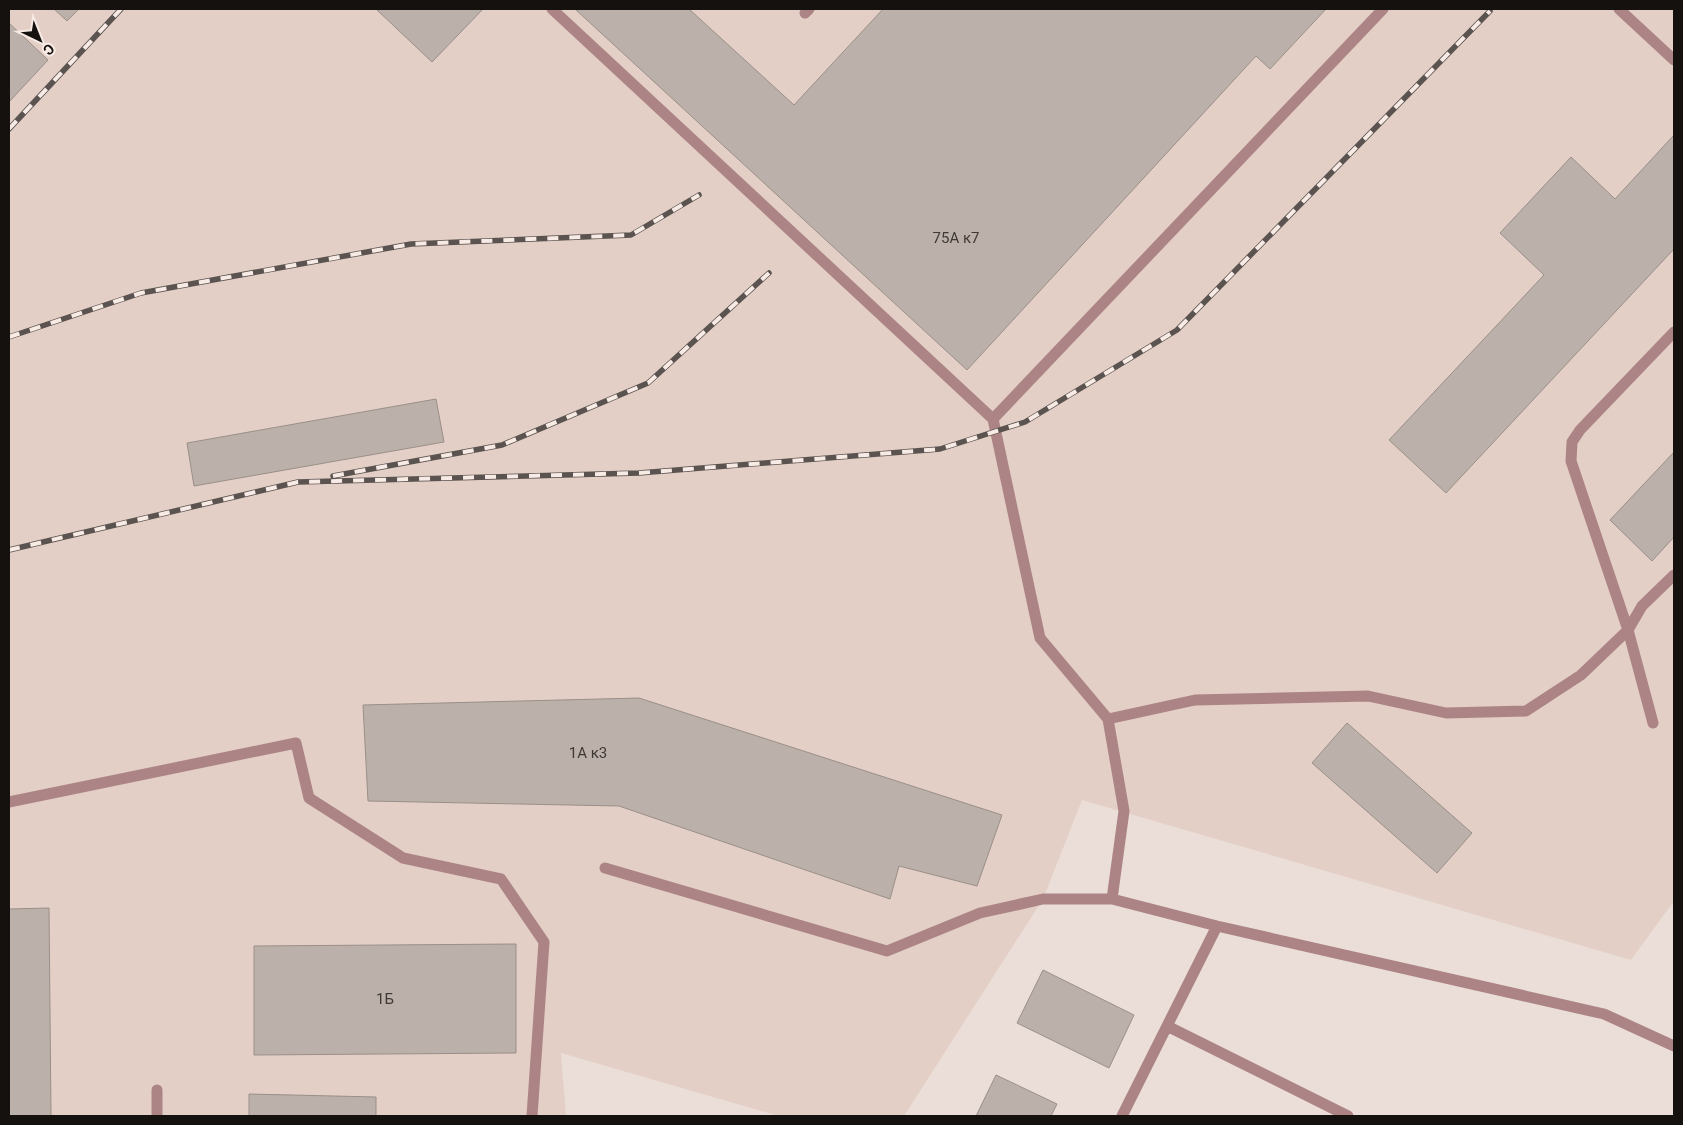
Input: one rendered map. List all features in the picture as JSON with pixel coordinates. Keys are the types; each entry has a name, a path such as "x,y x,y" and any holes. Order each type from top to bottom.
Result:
{"lane":[{"path":"552,9 994,419 1040,638 1108,719 1124,811 1112,900"},
{"path":"994,419 1383,9"},
{"path":"1619,9 1674,60"},
{"path":"1653,723 1628,630 1570,461 1572,442 1580,430 1674,332"},
{"path":"1108,719 1194,700 1368,696 1446,713 1526,711 1581,675 1628,630 1642,606 1674,575"},
{"path":"9,802 296,743 309,798 403,858 501,879 544,942 532,1116"},
{"path":"605,868 887,951 980,912 1043,899 1112,900 1217,926 1604,1014 1674,1046"},
{"path":"1122,1116 1217,926"},
{"path":"1167,1026 1348,1116"},
{"path":"157,1090 157,1116"}],"shaded area":[{"path":"9,9 1674,9 1674,901 1631,960 1082,800 1043,899 904,1116 779,1116 561,1053 566,1116 9,1116"}],"building":[{"path":"54,9 79,9 67,21"},
{"path":"376,9 483,9 432,62"},
{"path":"575,9 689,9 794,105 883,9 1326,9 1270,69 1256,56 967,370"},
{"path":"9,23 48,60 9,102"},
{"path":"1674,135 1674,249 1446,493 1389,440 1544,275 1500,233 1571,157 1615,199"},
{"path":"436,399 444,442 194,486 187,443"},
{"path":"1674,452 1674,537 1652,561 1610,520"},
{"path":"639,698 1002,815 977,886 899,866 890,899 619,806 368,801 363,705"},
{"path":"1347,723 1472,833 1437,873 1312,763"},
{"path":"49,908 51,1116 9,1116 9,909"},
{"path":"516,944 516,1053 254,1055 254,946"},
{"path":"1043,970 1134,1015 1109,1068 1017,1023"},
{"path":"996,1075 1057,1104 1051,1116 976,1116"},
{"path":"249,1094 376,1097 376,1116 249,1116"}],"railway":[{"path":"9,129 121,9"},
{"path":"9,550 298,482 639,473 940,449 1025,422 1177,330 1490,11"},
{"path":"9,337 141,293 411,244 631,235 699,195"},
{"path":"333,476 502,445 648,383 769,273"}]}
